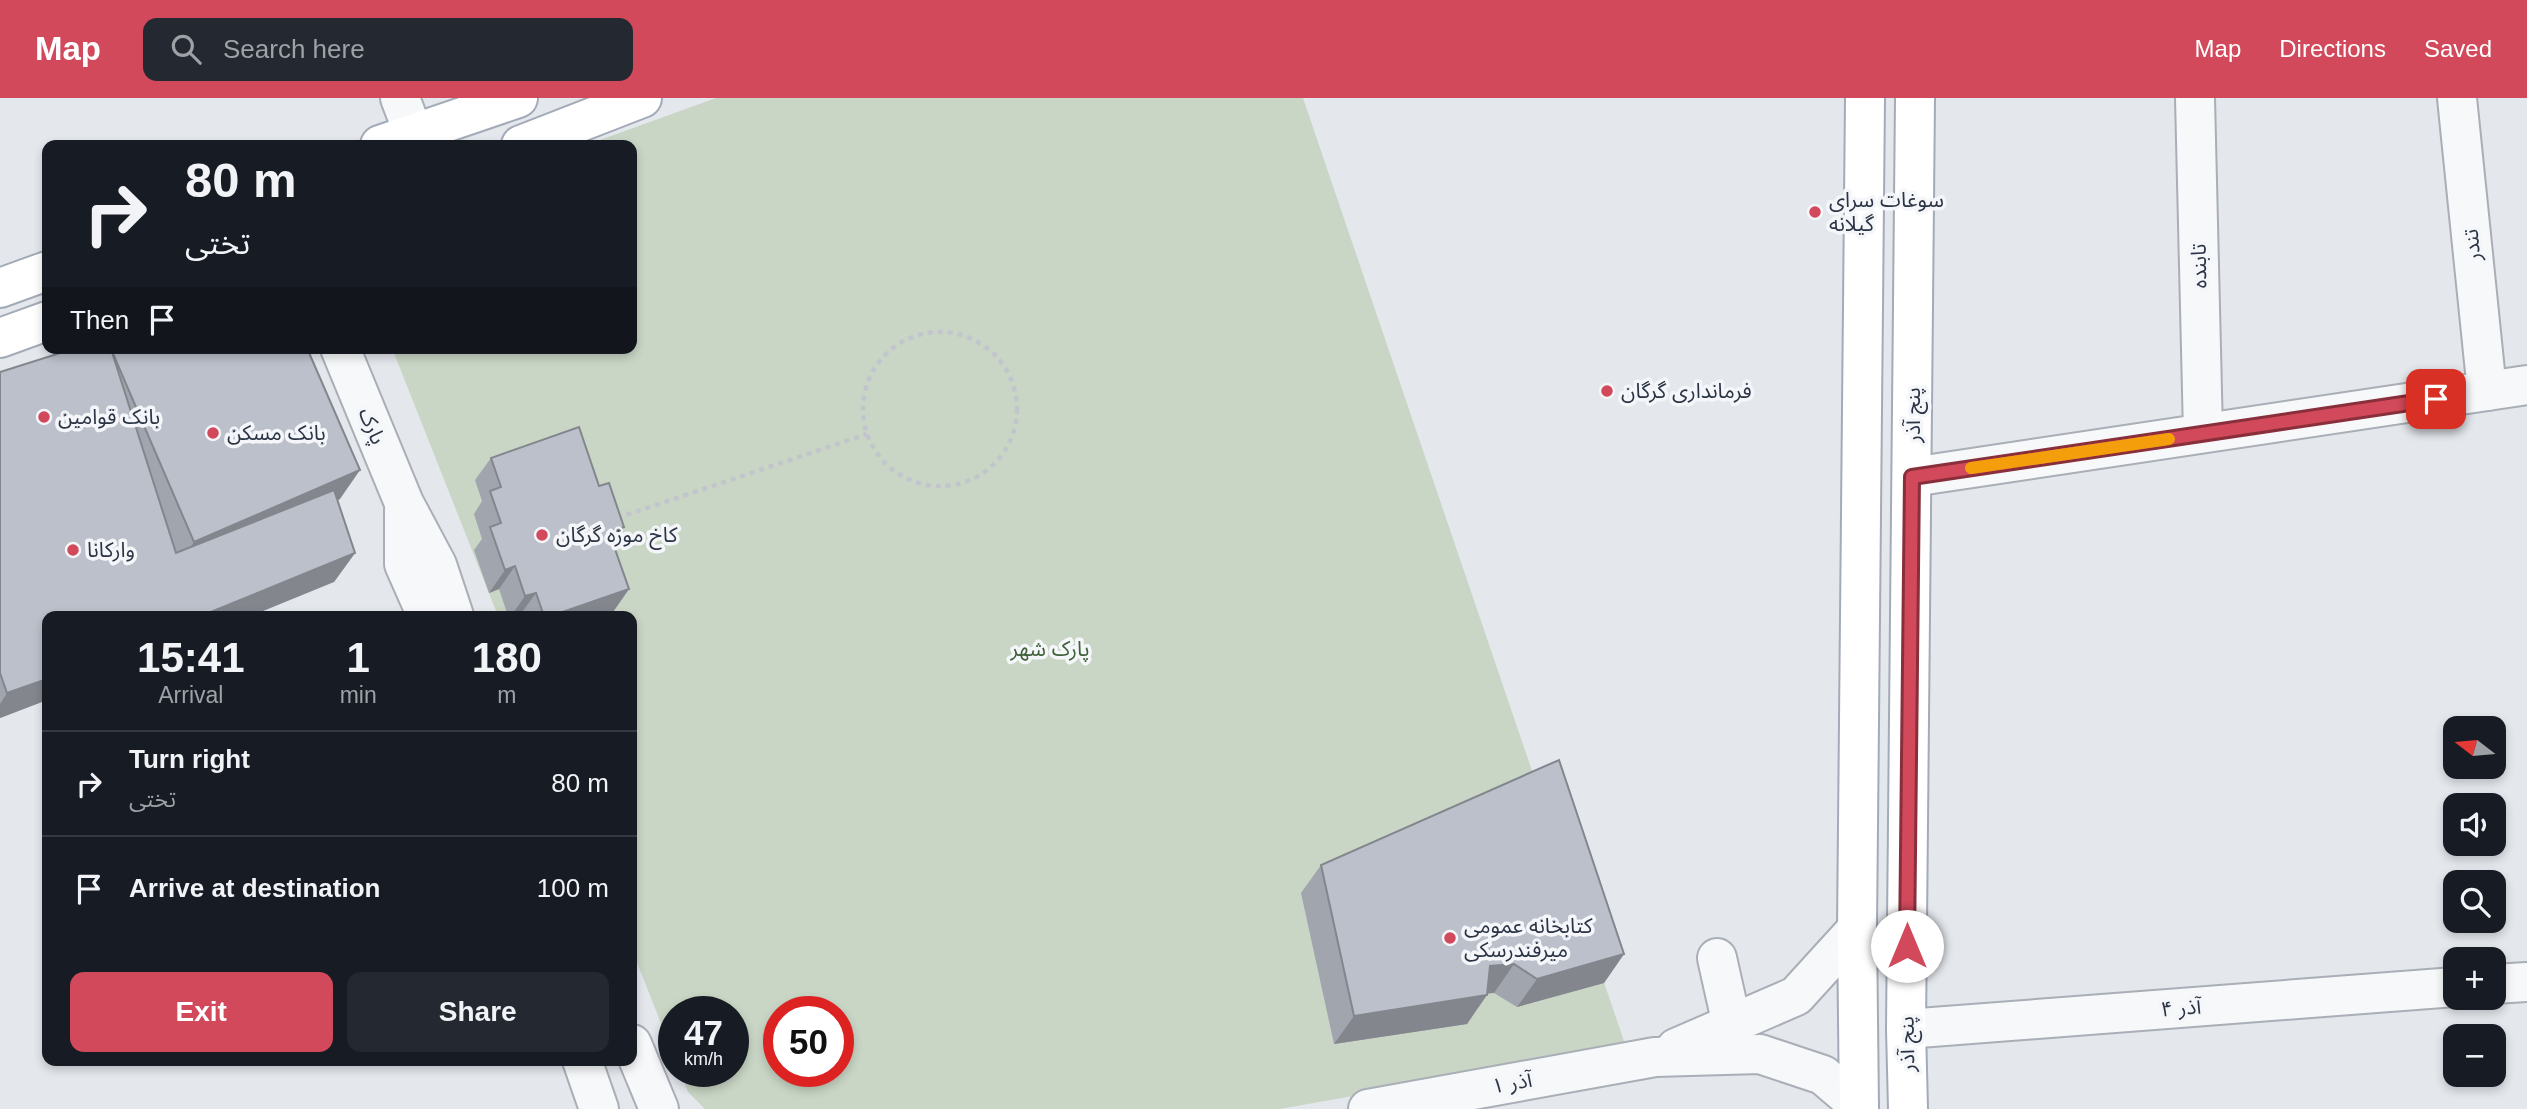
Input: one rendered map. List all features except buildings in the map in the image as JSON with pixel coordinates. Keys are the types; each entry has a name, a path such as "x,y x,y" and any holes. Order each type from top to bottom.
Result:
{"main road":[{"path":"398,125 518,98"},
{"path":"534,140 642,98"},
{"path":"1859,1108 1857,929 1865,98"},
{"name":"پنج آذر","path":"1908,1109 1906,1028 1915,98"},
{"path":"0,288 42,273"},
{"path":"0,338 42,323"}],"street":[{"name":"تابنده","path":"2195,98 2203,433"},
{"name":"تندر","path":"2457,98 2487,391"},
{"name":"پارک","path":"342,354 404,503 421,564"},
{"path":"1912,477 2527,385"},
{"path":"421,564 426,611"},
{"path":"421,564 451,611"},
{"path":"1655,1057 1796,996 1857,929"},
{"path":"1717,958 1732,1024"},
{"path":"2506,983 2527,982"},
{"name":"آذر ۴","path":"1906,1028 2443,988"},
{"path":"1655,1057 1760,1054 1823,1075 1859,1108"},
{"path":"637,1056 659,1109"},
{"name":"۱ آذر","path":"1368,1109 1454,1101 1655,1057"},
{"path":"584,1066 599,1109"}],"path":[{"path":"941,332 970,338 988,348 1002,362 1012,380 1016,420 1011,440 1001,457 986,471 968,481 949,486 929,486 909,480 892,470 878,456 867,434 863,418 863,398 869,378 879,361 894,347 911,337 941,332"},
{"path":"612,520 867,434"}],"green space":[{"name":"پارک شهر","path":"716,98 1303,98 1626,1047 1280,1109 705,1109 686,1087 749,1087 749,996 658,996 658,1016 637,963 637,611 496,611 394,354 637,354 637,140 600,140"}],"slow traffic":[{"path":"1971,468 2169,439"}],"place":[{"name":"سوغات سرای گیلانه","path":"1815,212"},
{"name":"فرمانداری گرگان","path":"1607,391"},
{"name":"بانک قوامین","path":"44,417"},
{"name":"بانک مسکن","path":"213,433"},
{"name":"کاخ موزه گرگان","path":"542,535"},
{"name":"وارکانا","path":"73,550"},
{"name":"کتابخانه عمومی میرفندرسکی","path":"1450,938"}],"route":[{"path":"1907,946 1912,477 2436,399"}]}
